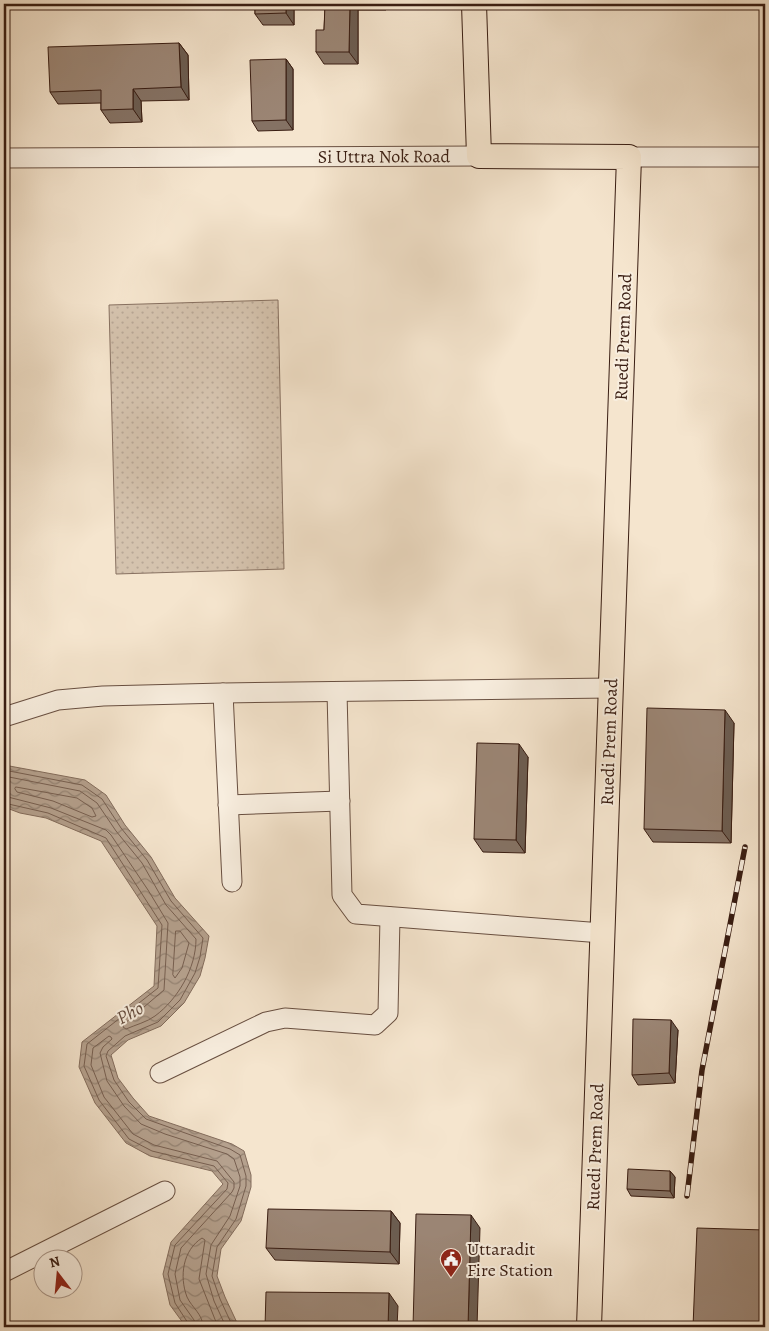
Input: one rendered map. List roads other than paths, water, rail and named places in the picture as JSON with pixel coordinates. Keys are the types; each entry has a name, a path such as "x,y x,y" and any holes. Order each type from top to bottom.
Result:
{"main road":[{"path":"474,4 480,156"},
{"name":"Si Uttra Nok Road","path":"480,156 629,157"},
{"name":"Ruedi Prem Road","path":"588,1327 629,157"}],"street":[{"name":"Si Uttra Nok Road","path":"4,158 480,156"},
{"name":"Si Uttra Nok Road","path":"629,157 765,157"},
{"path":"4,717 58,700 103,696 611,688"},
{"path":"337,692 342,895 356,914 602,933"},
{"path":"223,693 232,882"},
{"path":"228,805 340,801"},
{"path":"160,1073 266,1022 285,1018 374,1025 388,1013 390,917"},
{"path":"4,1272 165,1191"}],"water":[{"name":"Pho","path":"4,765 85,780 106,795 125,825 151,857 175,898 209,936 200,976 184,1003 161,1026 128,1040 111,1055 118,1078 149,1116 232,1144 244,1151 251,1175 251,1187 241,1221 221,1249 217,1276 239,1327 186,1327 170,1305 163,1274 171,1242 223,1184 212,1171 150,1156 126,1143 95,1103 79,1067 82,1042 154,986 157,926 101,841 46,818 20,813 4,807"}],"railway":[{"path":"687,1196 702,1070 745,847"}],"place":[{"name":"Uttaradit Fire Station","path":"451,1278"}]}
